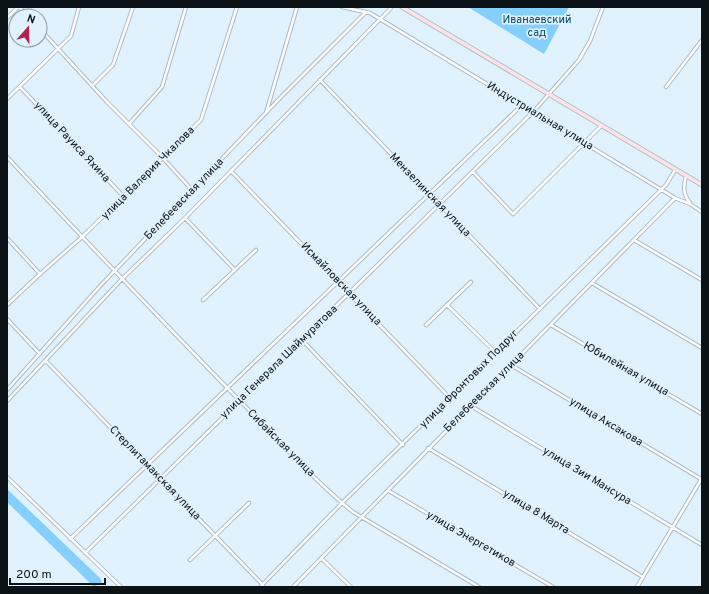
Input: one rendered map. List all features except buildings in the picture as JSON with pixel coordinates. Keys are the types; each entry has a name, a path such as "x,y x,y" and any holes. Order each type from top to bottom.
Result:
{"street":[{"path":"7,18 18,7"},
{"path":"7,99 71,36 79,7"},
{"path":"92,86 113,65 132,7"},
{"path":"129,124 162,87 186,7"},
{"name":"улица Валерия Чкалова","path":"7,305 124,197 162,157 201,120 238,7"},
{"path":"266,113 298,7"},
{"name":"Индустриальная улица","path":"342,7 366,12 379,18 523,104 584,144 675,198 690,204 702,212"},
{"name":"Белебеевская улица","path":"7,401 122,279 185,218 379,18 392,7"},
{"path":"402,7 702,185"},
{"name":"улица Генерала Шаймуратова","path":"85,552 350,294 534,111 584,53 603,7"},
{"name":"Белебеевская улица","path":"7,390 101,285 266,113 366,12"},
{"path":"48,37 92,86 162,157 192,190"},
{"path":"666,87 702,41"},
{"name":"Мензелинская улица","path":"320,80 540,309"},
{"name":"улица Рауиса Яхина","path":"20,87 124,197"},
{"path":"70,538 228,389 523,104"},
{"path":"473,172 513,214 601,126"},
{"name":"Сибайская улица","path":"7,157 228,389 293,456 342,503 479,587"},
{"name":"улица Фронтовых Подруг","path":"262,586 342,503 403,445 662,189 675,170"},
{"name":"Исмайловская улица","path":"231,171 289,229 450,398"},
{"path":"686,176 683,187 690,204"},
{"name":"Белебеевская улица","path":"293,587 361,516 389,491 428,448 675,198"},
{"path":"185,218 235,270"},
{"path":"7,238 40,274"},
{"path":"634,240 702,280"},
{"path":"203,300 256,250"},
{"path":"426,325 471,282"},
{"path":"592,283 702,348"},
{"path":"447,305 496,353"},
{"path":"7,319 40,354"},
{"name":"Юбилейная улица","path":"551,325 702,414"},
{"path":"302,340 403,445"},
{"name":"Стерлитамакская улица","path":"46,361 215,535 262,586"},
{"name":"улица Аксакова","path":"511,365 702,479"},
{"name":"улица Зии Мансура","path":"471,406 702,545"},
{"name":"улица 8 Марта","path":"428,448 643,577"},
{"path":"7,477 121,587"},
{"path":"637,587 702,479"},
{"name":"улица Энергетиков","path":"389,491 553,587"},
{"path":"190,560 249,503"},
{"path":"321,558 351,587"}],"green space":[{"name":"Иванаевский сад","path":"468,7 569,7 544,54"},
{"path":"7,489 100,578 102,582 94,587 7,502"}]}
